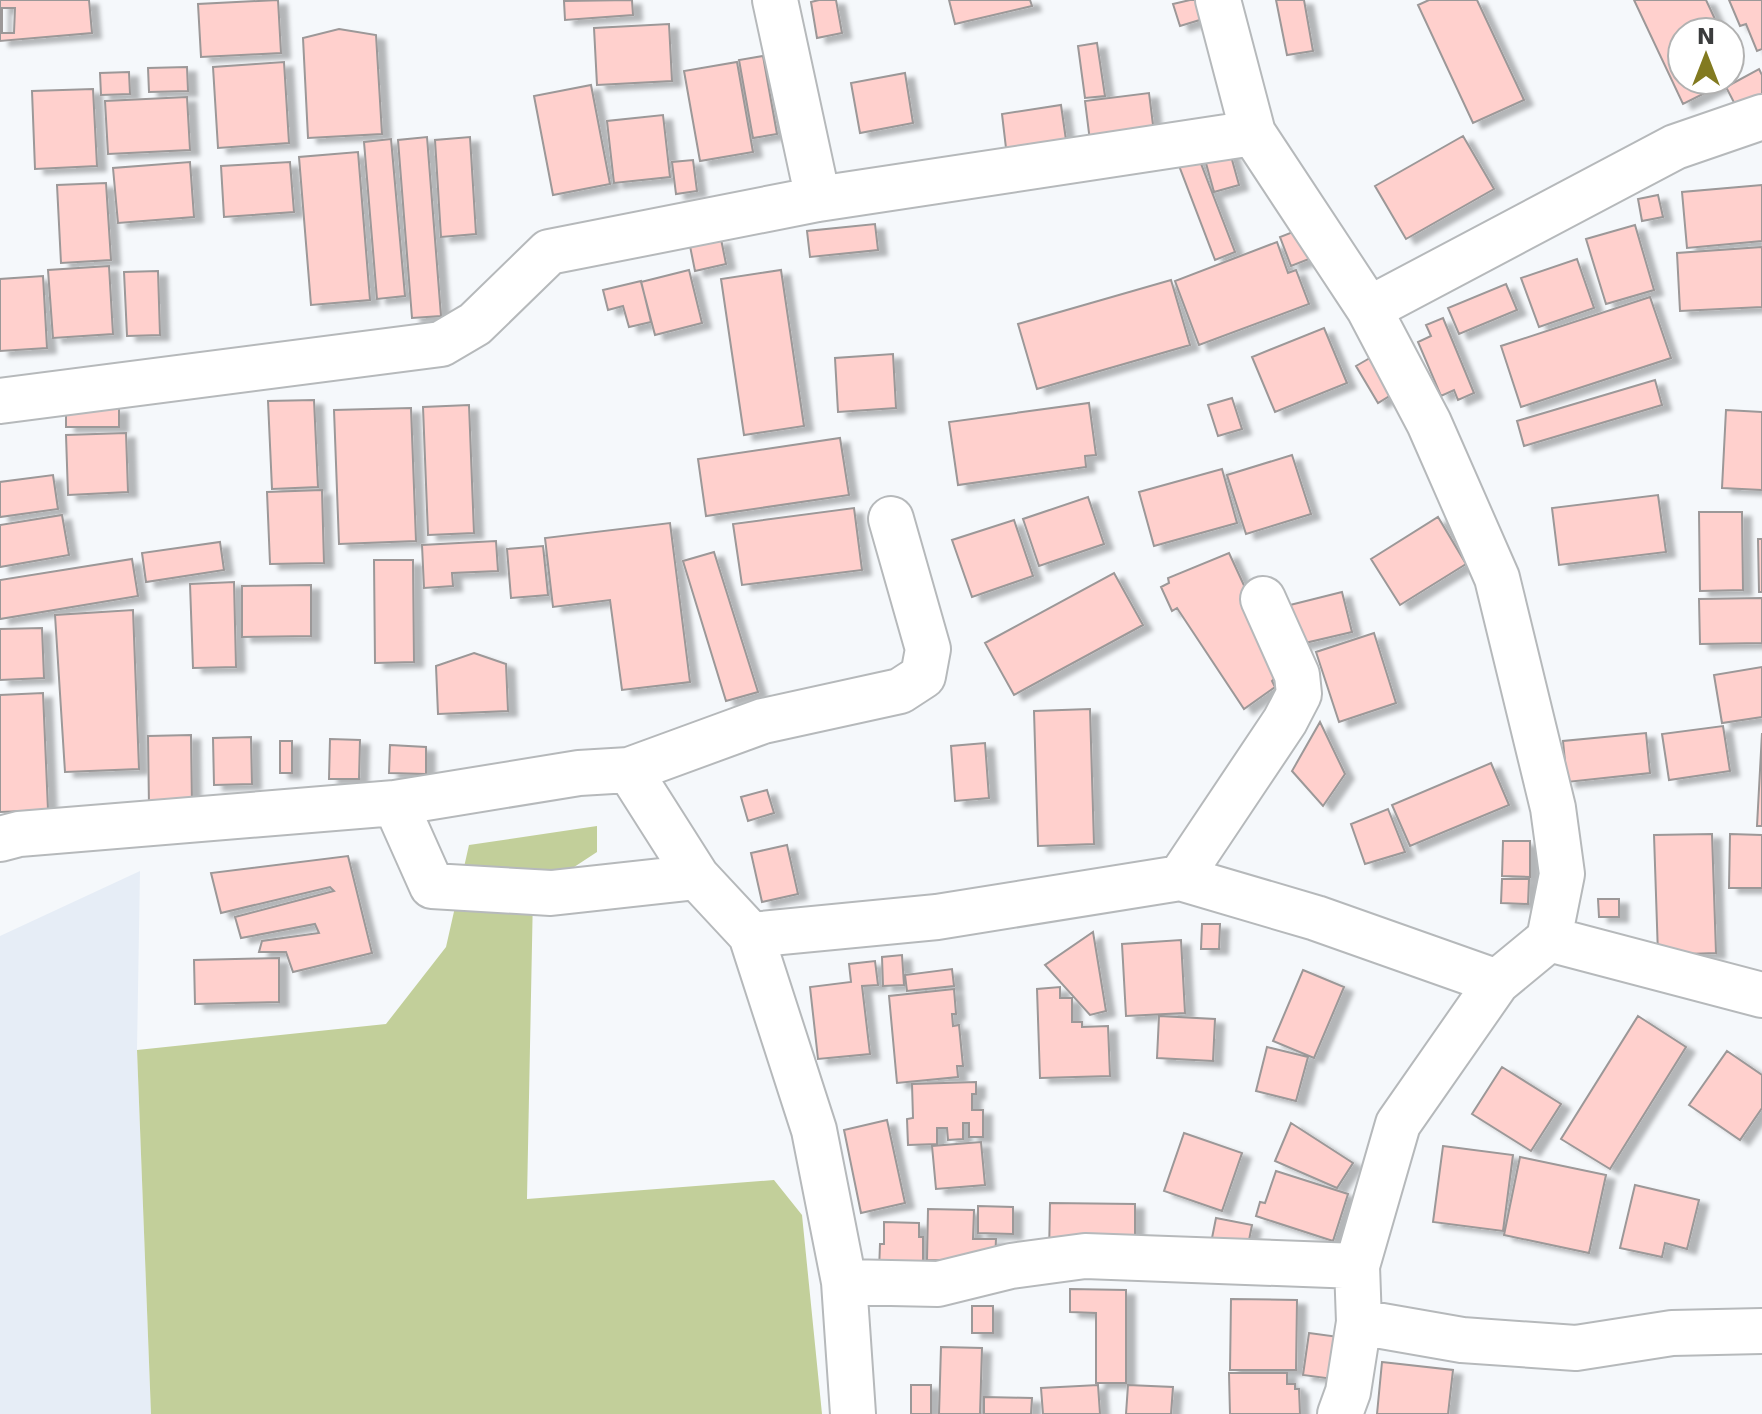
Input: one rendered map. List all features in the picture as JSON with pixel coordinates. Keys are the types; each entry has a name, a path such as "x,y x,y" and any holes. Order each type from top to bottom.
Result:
{"street":[{"path":"775,0 818,199"},
{"path":"1218,0 1253,133 1369,309 1429,423 1497,578 1553,808 1562,874 1549,939 1497,982 1398,1124 1357,1266 1359,1322 1348,1392 1340,1414"},
{"path":"1369,309 1675,147 1762,117"},
{"path":"0,401 441,344 475,324 549,252 818,199 1253,133"},
{"path":"0,839 19,834 395,803 579,773 629,770 763,721 900,691 923,676 928,649 891,519"},
{"path":"1180,878 1285,721 1299,694 1297,675 1263,599"},
{"path":"629,770 697,877 751,935 814,1130 844,1282 853,1414"},
{"path":"395,803 432,886 551,893 697,877"},
{"path":"751,935 937,917 1180,878 1316,918 1497,982"},
{"path":"1549,939 1762,995"},
{"path":"844,1282 938,1284 1011,1266 1085,1256 1357,1266"},
{"path":"1359,1322 1462,1340 1576,1348 1672,1333 1762,1331"}],"shaded area":[{"path":"140,871 137,1050 151,1414 0,1414 0,936"}],"green space":[{"path":"597,826 597,852 533,894 527,1199 774,1180 802,1215 822,1414 151,1414 137,1050 386,1024 446,947 469,845"}],"building":[{"path":"0,0 89,0 92,33 0,41","holes":["2,8 15,8 14,33 2,33"]},
{"path":"278,0 281,53 201,57 198,4"},
{"path":"632,0 633,15 565,20 564,1"},
{"path":"836,0 842,33 817,38 811,2"},
{"path":"949,0 1030,0 1032,6 955,24"},
{"path":"1198,0 1203,19 1180,26 1173,4"},
{"path":"1276,0 1304,0 1313,51 1287,55"},
{"path":"1429,0 1477,0 1524,100 1473,123 1418,5"},
{"path":"1634,0 1706,0 1714,16 1666,16 1666,68"},
{"path":"1729,0 1762,0 1762,49 1757,51 1746,16 1736,16"},
{"path":"669,24 672,81 597,85 594,28"},
{"path":"339,29 376,35 382,134 308,138 303,38"},
{"path":"1097,43 1105,96 1085,98 1078,46"},
{"path":"763,56 777,134 753,138 739,60"},
{"path":"284,62 289,143 218,148 213,67"},
{"path":"737,62 753,152 700,161 684,71"},
{"path":"187,67 188,91 149,92 148,68"},
{"path":"1759,69 1762,95 1741,116 1731,96 1746,96 1746,76"},
{"path":"129,72 130,94 101,95 100,73"},
{"path":"905,73 913,123 860,133 851,83"},
{"path":"591,85 610,184 553,195 534,96"},
{"path":"93,89 97,166 35,169 32,91"},
{"path":"1149,93 1154,133 1090,141 1085,101"},
{"path":"1679,96 1699,96 1683,104"},
{"path":"187,97 190,150 108,154 105,101"},
{"path":"1061,105 1066,140 1006,148 1002,114"},
{"path":"663,115 670,177 614,183 607,121"},
{"path":"1463,136 1494,189 1406,239 1375,186"},
{"path":"427,137 441,316 412,318 398,140"},
{"path":"470,137 476,234 441,237 435,140"},
{"path":"391,139 405,296 377,299 364,142"},
{"path":"1229,149 1239,185 1214,192 1204,156"},
{"path":"358,152 370,300 311,305 299,157"},
{"path":"1198,156 1235,252 1215,260 1178,163"},
{"path":"693,160 697,191 676,194 672,162"},
{"path":"190,162 194,217 118,223 113,168"},
{"path":"290,162 294,212 224,217 221,166"},
{"path":"106,183 111,260 61,263 57,185"},
{"path":"1762,185 1762,241 1687,248 1682,192"},
{"path":"1658,195 1663,217 1642,221 1638,199"},
{"path":"875,224 878,250 810,257 807,231"},
{"path":"1635,225 1654,290 1606,304 1586,239"},
{"path":"1298,230 1309,259 1291,266 1280,237"},
{"path":"721,239 726,264 695,271 690,246"},
{"path":"1277,242 1288,273 1296,270 1309,304 1199,345 1175,281"},
{"path":"1762,247 1762,307 1680,311 1677,253"},
{"path":"1577,259 1594,308 1539,327 1521,278"},
{"path":"109,266 113,334 53,338 48,270"},
{"path":"689,270 702,323 655,335 641,282"},
{"path":"781,270 804,426 744,435 721,279"},
{"path":"158,271 160,335 127,336 124,272"},
{"path":"43,276 47,348 0,351 0,279"},
{"path":"1171,280 1190,345 1037,389 1018,324"},
{"path":"641,281 651,322 629,327 623,306 608,310 603,290"},
{"path":"1506,284 1517,310 1459,334 1448,308"},
{"path":"1650,297 1671,358 1521,407 1501,346"},
{"path":"1443,318 1474,393 1458,400 1454,390 1441,396 1418,342 1431,336 1426,325"},
{"path":"1324,328 1347,383 1275,412 1252,357"},
{"path":"1382,351 1404,387 1378,403 1356,366"},
{"path":"893,354 896,408 838,412 835,358"},
{"path":"1655,380 1662,405 1524,446 1517,421"},
{"path":"1232,398 1242,429 1218,436 1208,405"},
{"path":"314,400 318,487 272,489 268,401"},
{"path":"1089,403 1096,455 1085,456 1086,467 958,485 949,422"},
{"path":"469,405 474,533 428,535 423,407"},
{"path":"66,408 119,408 119,427 66,427"},
{"path":"411,408 416,541 339,544 334,410"},
{"path":"1726,410 1762,412 1762,490 1722,488"},
{"path":"126,433 128,492 68,495 66,435"},
{"path":"840,438 849,495 706,516 698,459"},
{"path":"1292,455 1311,514 1246,534 1227,475"},
{"path":"1222,469 1237,523 1154,546 1139,492"},
{"path":"53,475 58,509 0,517 0,482"},
{"path":"322,490 324,563 270,564 267,492"},
{"path":"1658,495 1666,552 1559,565 1552,508"},
{"path":"1088,497 1104,544 1039,566 1023,519"},
{"path":"854,508 862,570 742,585 733,524"},
{"path":"1699,512 1742,512 1743,590 1700,591"},
{"path":"62,515 69,555 0,567 0,525"},
{"path":"1438,517 1466,564 1400,605 1371,559"},
{"path":"1014,520 1033,576 972,597 952,540"},
{"path":"670,523 690,682 622,690 610,600 553,607 545,538"},
{"path":"1758,539 1762,539 1762,592 1759,592"},
{"path":"496,541 498,571 452,573 453,586 424,588 422,545"},
{"path":"220,542 224,570 146,582 142,553"},
{"path":"543,546 548,595 511,598 507,549"},
{"path":"714,552 758,692 726,701 683,561"},
{"path":"1229,553 1283,670 1272,681 1275,687 1244,709 1177,608 1172,611 1161,587 1169,583 1168,578"},
{"path":"132,559 138,596 0,619 0,580"},
{"path":"374,560 413,560 414,662 375,663"},
{"path":"1114,573 1143,625 1014,695 985,643"},
{"path":"234,582 236,667 193,668 190,584"},
{"path":"311,585 311,636 242,637 242,586"},
{"path":"1342,592 1352,632 1292,646 1282,607"},
{"path":"1762,598 1762,643 1700,644 1699,599"},
{"path":"133,610 139,769 65,772 55,615"},
{"path":"42,628 44,678 0,680 0,629"},
{"path":"1374,633 1396,703 1339,722 1316,652"},
{"path":"474,653 506,664 508,711 438,714 436,666"},
{"path":"1762,667 1762,717 1722,723 1714,675"},
{"path":"43,693 48,810 0,812 0,695"},
{"path":"1090,709 1094,844 1038,846 1034,711"},
{"path":"1320,722 1345,774 1323,806 1292,771"},
{"path":"1723,726 1730,771 1669,780 1662,734"},
{"path":"1646,733 1650,773 1567,782 1563,741"},
{"path":"1762,733 1762,826 1757,826"},
{"path":"191,735 192,806 149,807 148,736"},
{"path":"251,737 252,784 214,785 213,738"},
{"path":"330,739 360,740 359,779 329,779"},
{"path":"280,741 292,741 292,773 280,773"},
{"path":"985,743 989,798 955,801 951,746"},
{"path":"390,745 426,747 426,774 389,773"},
{"path":"1491,763 1509,805 1410,846 1392,805"},
{"path":"767,790 774,813 748,821 741,797"},
{"path":"1388,809 1405,852 1365,864 1351,824"},
{"path":"1712,834 1716,953 1658,955 1654,835"},
{"path":"1730,834 1762,835 1762,888 1729,888"},
{"path":"1503,841 1530,841 1530,877 1502,876"},
{"path":"787,845 798,894 762,902 751,853"},
{"path":"348,856 372,953 293,972 286,952 259,952 262,941 319,933 315,924 241,938 235,917 334,891 330,887 221,913 211,873"},
{"path":"1502,879 1529,879 1528,904 1501,903"},
{"path":"1598,899 1619,899 1619,917 1599,917"},
{"path":"1202,924 1220,924 1219,949 1201,949"},
{"path":"1093,932 1106,1011 1090,1015 1045,965"},
{"path":"1181,940 1185,1013 1126,1016 1122,944"},
{"path":"902,955 904,985 883,986 882,957"},
{"path":"279,958 279,1002 195,1004 194,960"},
{"path":"875,961 878,985 862,986 870,1054 818,1059 810,987 851,982 849,964"},
{"path":"952,969 954,986 907,991 905,975"},
{"path":"1303,970 1344,987 1314,1058 1273,1041"},
{"path":"1060,987 1060,998 1072,998 1072,1022 1082,1022 1082,1027 1108,1026 1110,1076 1040,1078 1037,989"},
{"path":"954,989 956,1014 952,1014 953,1026 959,1025 963,1066 957,1066 958,1077 897,1083 889,996"},
{"path":"1159,1016 1215,1019 1213,1061 1157,1058"},
{"path":"1638,1016 1686,1047 1610,1169 1561,1139"},
{"path":"1267,1047 1308,1057 1296,1101 1256,1091"},
{"path":"1727,1051 1762,1075 1762,1108 1740,1140 1689,1105"},
{"path":"1502,1067 1561,1104 1531,1151 1472,1114"},
{"path":"976,1082 972,1110 983,1110 983,1137 969,1137 969,1123 963,1123 963,1139 948,1140 947,1128 937,1128 937,1144 908,1145 907,1119 913,1118 912,1084"},
{"path":"887,1120 905,1203 861,1213 844,1130"},
{"path":"1291,1123 1353,1163 1337,1188 1275,1161"},
{"path":"1184,1133 1242,1153 1222,1211 1164,1191"},
{"path":"981,1142 985,1185 936,1189 932,1146"},
{"path":"1443,1146 1513,1155 1503,1231 1433,1222"},
{"path":"1520,1157 1606,1175 1589,1253 1504,1235"},
{"path":"1276,1171 1348,1194 1333,1241 1256,1216 1260,1202 1265,1203"},
{"path":"1635,1185 1699,1200 1687,1249 1665,1243 1662,1257 1620,1248"},
{"path":"1050,1203 1135,1204 1135,1239 1049,1255"},
{"path":"978,1206 1013,1207 1013,1234 978,1233"},
{"path":"928,1209 974,1210 973,1239 996,1239 995,1261 927,1260"},
{"path":"1216,1218 1252,1225 1245,1260 1209,1253"},
{"path":"884,1222 919,1223 919,1237 923,1237 923,1271 879,1271"},
{"path":"1070,1289 1126,1290 1126,1383 1096,1383 1096,1313 1070,1312"},
{"path":"1231,1299 1297,1300 1296,1370 1230,1370"},
{"path":"972,1306 993,1306 993,1333 972,1333"},
{"path":"1309,1333 1339,1337 1333,1379 1303,1375"},
{"path":"941,1347 982,1348 980,1414 939,1414"},
{"path":"1382,1362 1453,1370 1448,1414 1377,1414"},
{"path":"1229,1373 1287,1373 1287,1384 1295,1384 1295,1389 1299,1389 1300,1414 1230,1414"},
{"path":"911,1385 931,1385 931,1414 911,1414"},
{"path":"1098,1385 1100,1414 1043,1414 1041,1388"},
{"path":"1128,1385 1173,1387 1171,1414 1126,1414"},
{"path":"984,1397 1032,1398 1031,1414 984,1414"}]}
